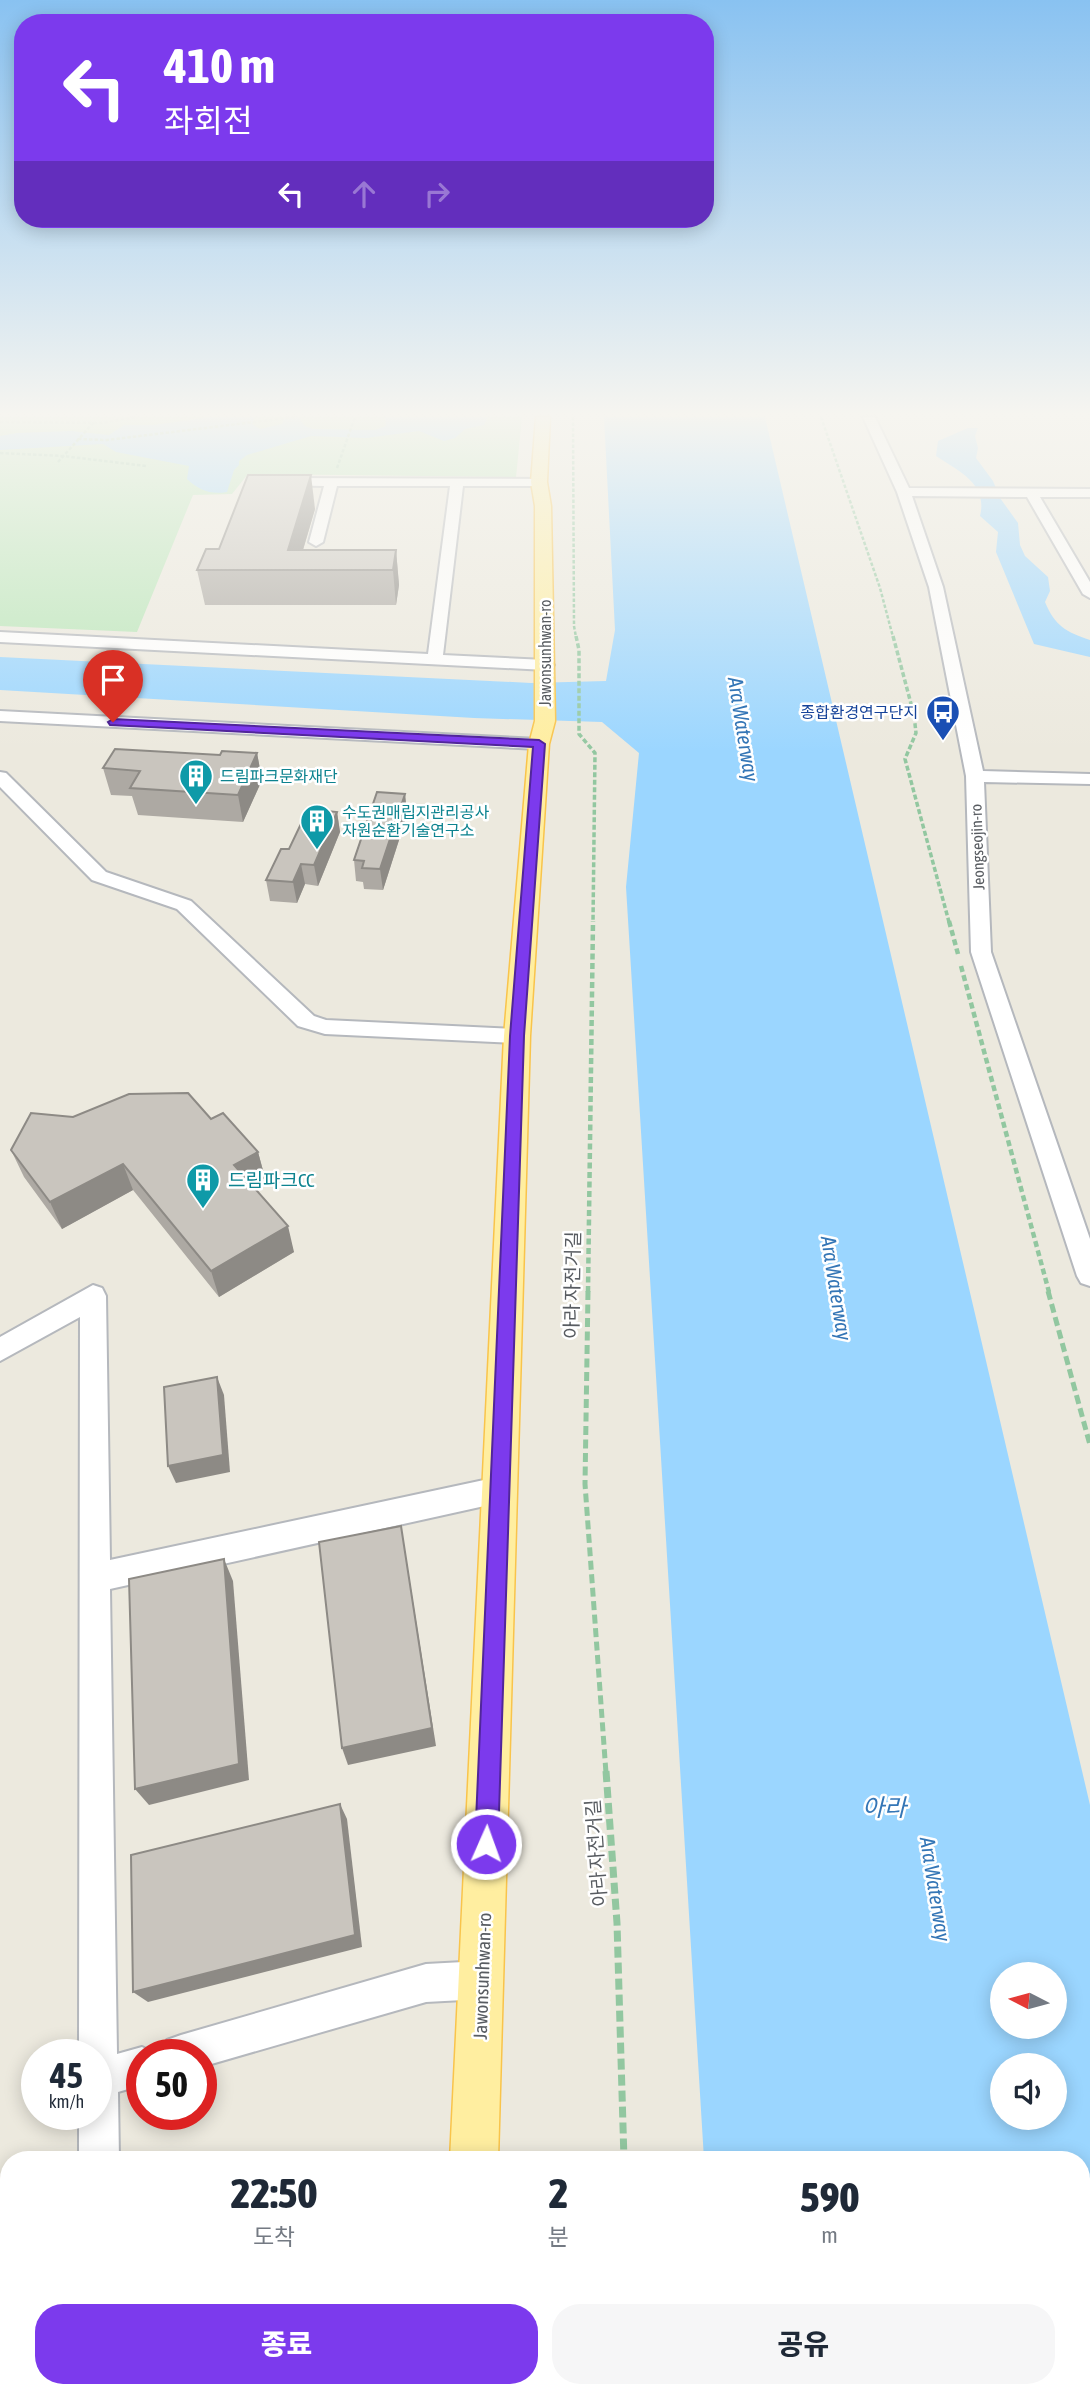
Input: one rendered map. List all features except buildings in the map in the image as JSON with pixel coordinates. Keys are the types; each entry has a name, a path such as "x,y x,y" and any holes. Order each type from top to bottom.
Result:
{"main road":[{"name":"Jawonsunhwan-ro","path":"474,2151 517,1036 546,669 543,529"}],"street":[{"path":"317,542 320,529"},
{"path":"435,659 451,529"},
{"name":"Jeongseojin-ro","path":"916,529 936,587 975,776 981,952 1090,1276"},
{"path":"1052,529 1090,594"},
{"path":"0,637 435,659 546,669"},
{"path":"0,716 542,733"},
{"path":"975,776 1090,779"},
{"path":"0,777 99,876 184,905 306,1021 325,1027 517,1036"},
{"path":"0,1350 93,1296 99,2039"},
{"path":"96,1578 498,1490"},
{"path":"217,2044 426,1983 482,1980"},
{"path":"99,2130 99,2151"}],"path":[{"name":"아라 자전거길","path":"574,529 574,626 579,650 579,734 596,752 585,1484 617,1923 624,2151"}],"green space":[{"path":"0,529 179,529 137,632 0,626"}],"water":[{"name":"아라","path":"610,529 791,529 1090,1805 1090,2151 704,2151 626,887 639,753 602,722 474,718 0,690 0,657 531,683 606,681 615,630"},
{"path":"994,529 1019,529 1020,545 1025,556 1048,577 1050,591 1045,602 1049,610 1062,627 1090,640 1090,657 1034,644 996,552 998,532"}],"place":[{"name":"종합환경연구단지","path":"943,742"},
{"name":"드림파크문화재단","path":"196,806"},
{"name":"수도권매립지관리공사 자원순환기술연구소","path":"317,851"},
{"name":"드림파크CC","path":"203,1210"}],"route":[{"path":"113,722 539,744 517,1036 486,1844"}],"water label":[{"name":"Ara Waterway","path":"744,729"},
{"name":"Ara Waterway","path":"837,1288"},
{"name":"Ara Waterway","path":"936,1889"}]}
